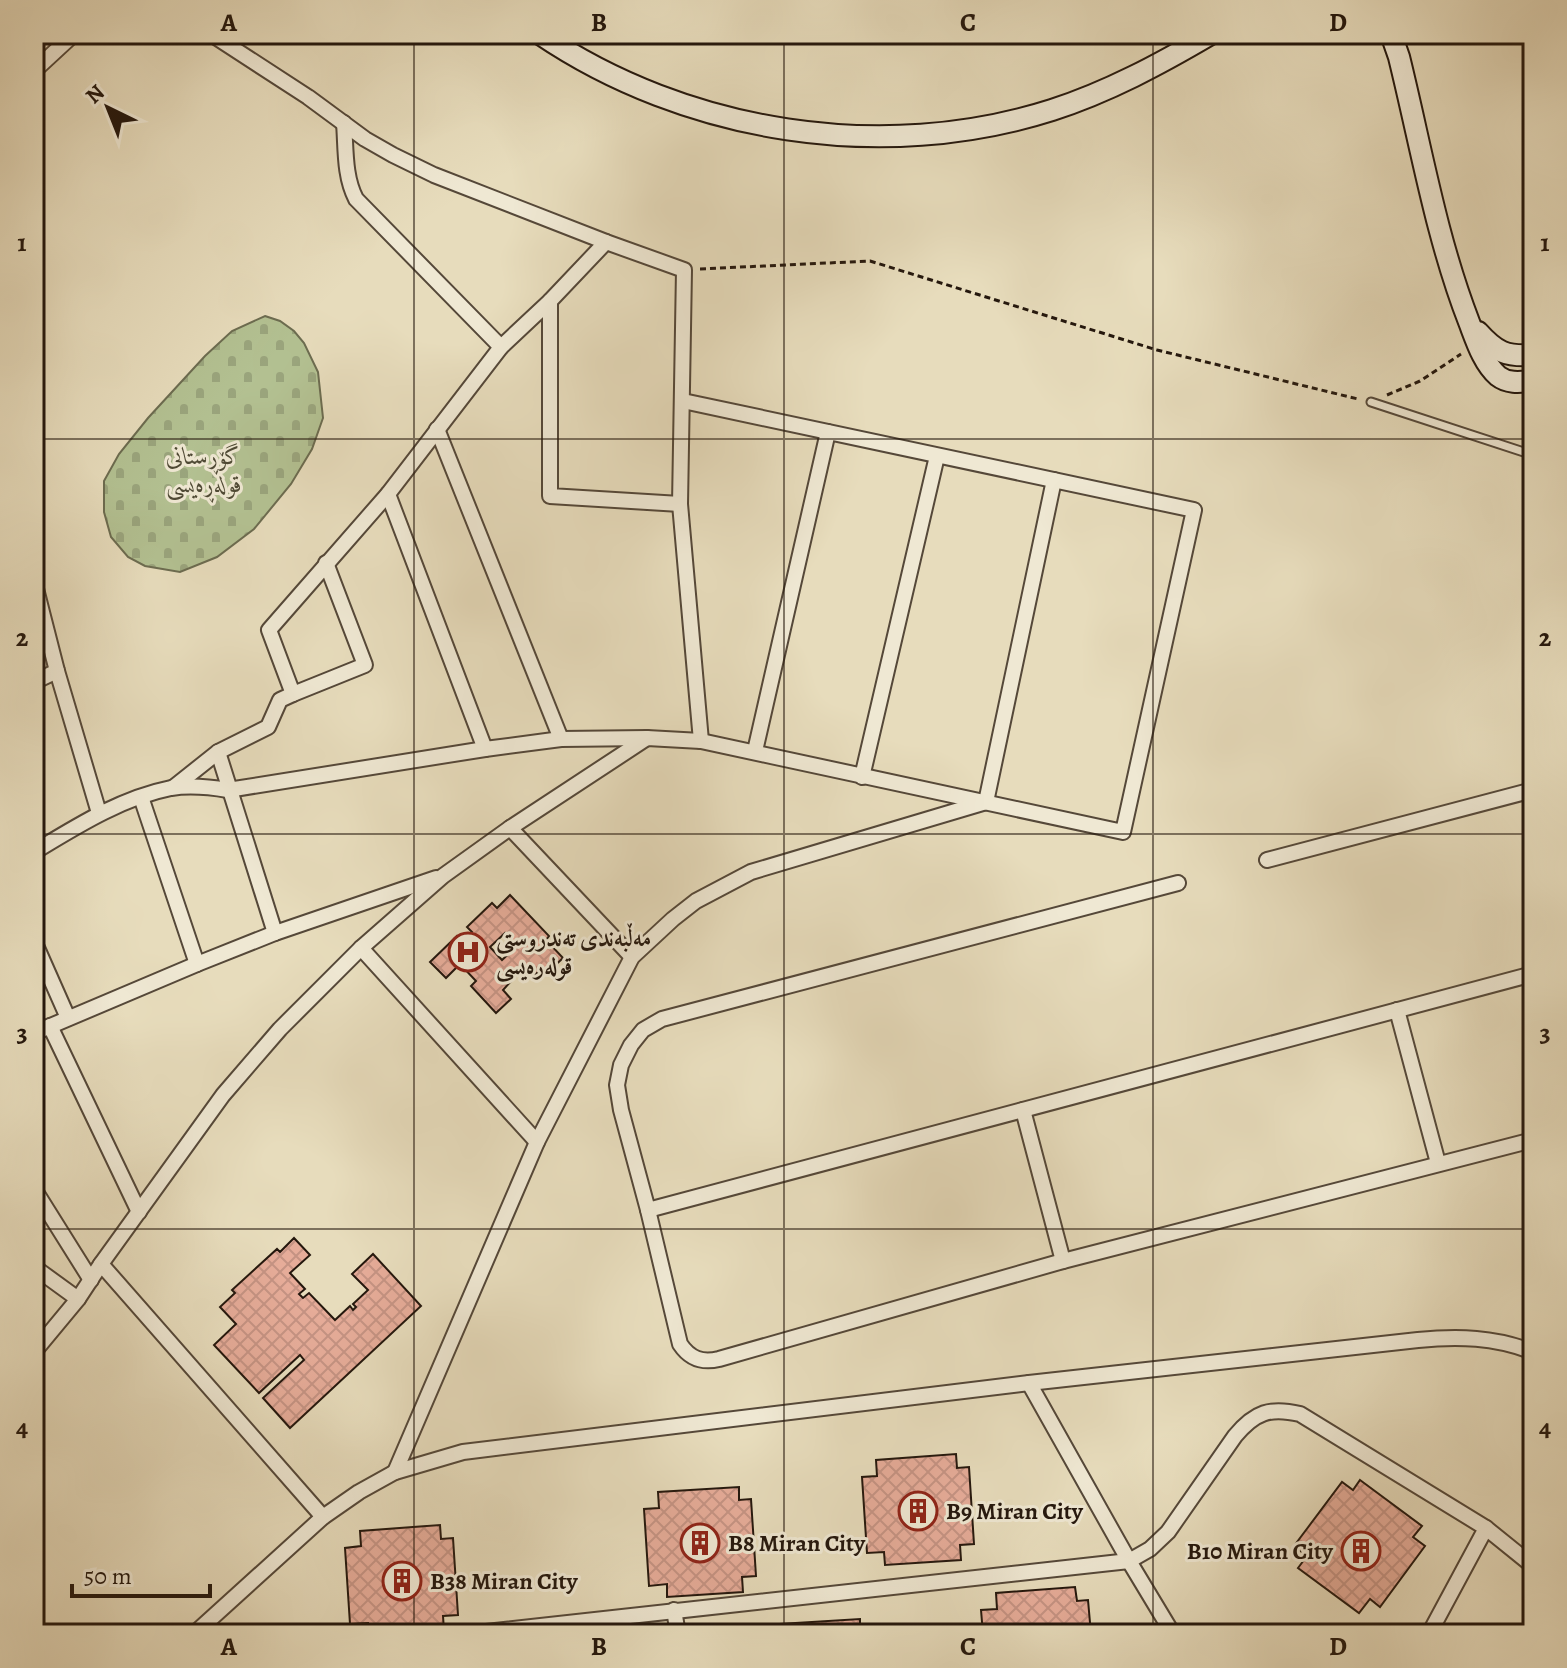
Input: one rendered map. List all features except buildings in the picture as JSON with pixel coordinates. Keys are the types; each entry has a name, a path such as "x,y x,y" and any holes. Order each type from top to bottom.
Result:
{"street":[{"path":"34,71 74,34"},
{"path":"211,34 393,155 434,175 684,270 680,504 701,741"},
{"path":"540,34 618,80 683,105 770,127 874,137 985,126 1052,110 1119,84 1211,34"},
{"path":"1391,34 1440,234 1478,344 1493,371 1503,379 1533,381"},
{"path":"344,123 348,176 356,199 501,347"},
{"path":"293,694 269,630 388,494 501,347 606,242"},
{"path":"550,301 550,496 680,504"},
{"path":"1470,323 1501,352 1514,356 1533,355"},
{"path":"34,852 99,813 173,788 228,790 561,739 701,741 1123,832 1194,510 683,401"},
{"path":"437,429 561,739"},
{"path":"755,751 828,432"},
{"path":"862,777 937,456"},
{"path":"986,802 1054,480"},
{"path":"388,494 485,749"},
{"path":"173,788 218,752 268,727 280,700 365,665 326,563"},
{"path":"34,581 99,813"},
{"path":"34,682 57,671"},
{"path":"34,1352 78,1299 223,1095 280,1029 361,948 443,876 647,738"},
{"path":"218,752 275,933"},
{"path":"1267,860 1533,790"},
{"path":"141,797 197,964"},
{"path":"395,1472 537,1142 632,957 696,901 751,872 986,802"},
{"path":"510,828 632,957"},
{"path":"34,1033 275,933 443,876"},
{"path":"1178,883 662,1019 637,1037 625,1055 617,1085 680,1344 687,1353 696,1359 708,1361 1063,1261 1533,1140"},
{"path":"34,941 68,1018"},
{"path":"361,948 537,1142"},
{"path":"648,1210 1533,974"},
{"path":"1397,1010 1438,1163"},
{"path":"50,1026 139,1212"},
{"path":"1023,1110 1063,1261"},
{"path":"34,1189 91,1280"},
{"path":"101,1264 323,1517"},
{"path":"34,1267 78,1299"},
{"path":"194,1634 323,1517 359,1492 395,1472 463,1452 1029,1383 1453,1337 1490,1339 1533,1352"},
{"path":"1029,1383 1173,1634"},
{"path":"468,1634 1129,1561 1150,1549 1168,1532 1247,1422 1263,1413 1282,1410 1300,1414 1486,1528 1533,1566"},
{"path":"1429,1634 1486,1528"},
{"path":"674,1610 678,1634"}],"lane":[{"path":"1371,402 1533,455"}],"path":[{"path":"684,270 870,261 1157,350 1371,402 1420,381 1478,344"}],"green space":[{"name":"گۆڕستانی قولەڕەیسی","path":"265,316 280,321 294,331 304,343 318,372 323,418 312,449 291,484 254,529 217,557 180,572 145,566 128,557 111,537 104,512 104,481 119,454 148,418 205,356 232,331"}],"place":[{"name":"مەڵبەندی تەندروستی قولەرەیسی","path":"468,952"},
{"name":"B9 Miran City","path":"918,1511"},
{"name":"B8 Miran City","path":"700,1543"},
{"name":"B10 Miran City","path":"1361,1551"},
{"name":"B38 Miran City","path":"402,1581"}]}
